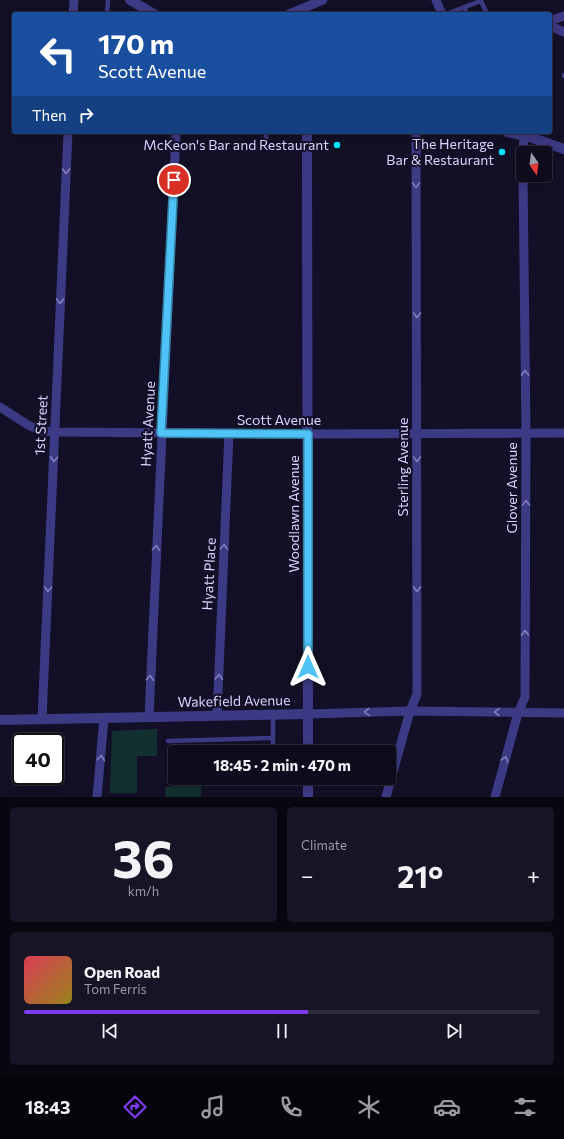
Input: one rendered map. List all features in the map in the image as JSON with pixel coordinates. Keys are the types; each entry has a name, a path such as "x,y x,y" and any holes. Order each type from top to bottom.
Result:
{"street":[{"path":"73,12 74,0"},
{"path":"130,0 151,12"},
{"path":"293,12 310,3 323,0"},
{"path":"436,0 441,12"},
{"path":"552,20 564,16"},
{"path":"552,27 564,32"},
{"name":"1st Street","path":"42,719 68,134"},
{"name":"Hyatt Avenue","path":"149,717 176,134"},
{"name":"Woodlawn Avenue","path":"306,134 308,745"},
{"name":"Sterling Avenue","path":"386,797 410,711 417,694 416,134"},
{"path":"518,134 564,149"},
{"path":"523,146 524,135"},
{"name":"Glover Avenue","path":"495,797 518,713 525,697 526,433 523,182"},
{"name":"Scott Avenue","path":"0,407 28,425 41,431 55,432 230,434 564,433"},
{"name":"Hyatt Place","path":"217,716 230,434"},
{"name":"Wakefield Avenue","path":"0,720 410,711 564,713"},
{"path":"97,797 104,718"},
{"path":"308,785 308,797"}],"lane":[{"path":"107,12 108,0"},
{"path":"451,12 481,1 486,12"},
{"path":"464,7 466,12"},
{"path":"266,134 266,142"},
{"path":"273,714 273,745"},
{"path":"168,741 273,738"}],"green space":[{"path":"157,729 157,756 137,756 137,793 110,793 112,731"},
{"path":"201,785 201,797 166,797 165,787"}],"place":[{"name":"McKeon's Bar and Restaurant","path":"337,145"},
{"name":"The Heritage Bar & Restaurant","path":"502,152"}],"route":[{"path":"174,180 161,433 308,434 308,667"}]}
